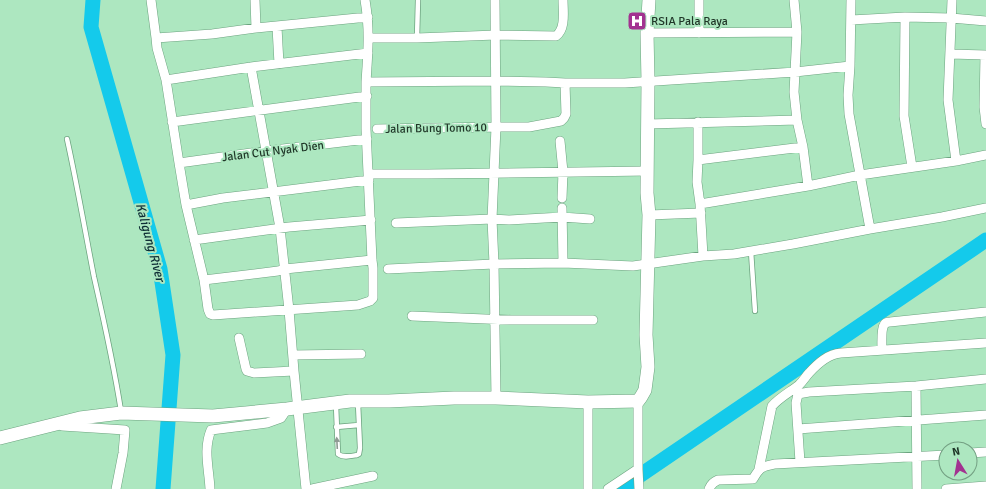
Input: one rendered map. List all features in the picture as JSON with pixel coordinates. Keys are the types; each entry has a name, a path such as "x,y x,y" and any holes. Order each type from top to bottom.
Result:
{"main road":[{"path":"0,438 80,418 127,413 213,416 350,401 496,398 588,402 638,401 645,390 648,367 646,335 648,264 647,34 649,0"}],"street":[{"path":"151,0 157,48 166,80 186,205 204,280 208,309 210,314 213,315 358,305 370,301 373,298 366,82 369,38 368,17 365,0"},
{"path":"256,0 256,28"},
{"path":"495,0 496,127 492,220 496,398"},
{"path":"369,38 496,35 556,36 559,34 563,26 563,0"},
{"path":"698,33 699,0"},
{"path":"794,0 797,32 794,92 808,186"},
{"path":"851,0 848,95 849,114 870,229"},
{"path":"952,0 948,100 956,161"},
{"path":"156,38 212,34 368,17"},
{"path":"851,20 905,17 951,18 986,21"},
{"path":"905,17 904,116 912,167"},
{"path":"277,27 279,64"},
{"path":"647,34 797,32"},
{"path":"166,80 251,67 368,53"},
{"path":"950,54 986,55 984,107 986,124"},
{"path":"366,82 625,83 795,72 850,66"},
{"path":"251,67 280,228 293,355 293,408 306,489"},
{"name":"Jalan Bung Tomo 10","path":"377,129 529,127 563,120 566,114 565,83"},
{"path":"172,122 367,96"},
{"path":"648,124 797,120"},
{"path":"698,122 697,182 701,214 703,256"},
{"name":"Jalan Cut Nyak Dien","path":"179,163 367,139"},
{"path":"560,141 563,172 562,198"},
{"path":"698,160 802,147"},
{"path":"700,204 808,186 860,175 956,161 986,155"},
{"path":"186,205 223,198 369,177 428,174 648,171"},
{"path":"388,269 494,264 563,263 633,266 703,256 734,254 986,208"},
{"path":"562,213 563,263"},
{"path":"396,223 509,220 562,213 590,219"},
{"path":"648,215 701,214"},
{"path":"194,240 280,228 371,220"},
{"path":"204,280 285,269 372,260"},
{"path":"882,350 883,328 884,324 886,323 986,312"},
{"path":"412,316 495,320 593,320"},
{"path":"239,338 247,371 254,373 294,371"},
{"path":"709,489 714,481 754,484 759,469 772,406 778,399 801,384 823,359 836,353 986,343"},
{"path":"293,355 361,354"},
{"path":"798,394 916,386 986,379"},
{"path":"800,462 796,403 801,384"},
{"path":"916,386 917,489"},
{"path":"638,401 639,489"},
{"path":"588,402 588,489"},
{"path":"210,489 206,452 211,430 267,423 281,418 293,408"},
{"path":"798,429 986,415"},
{"path":"52,425 125,430 123,452 116,489"},
{"path":"759,469 775,464 800,462 938,455"},
{"path":"608,489 638,471"},
{"path":"312,489 372,476"},
{"path":"946,489 986,486"}],"lane":[{"path":"417,38 418,0"},
{"path":"67,139 118,387 127,413"},
{"path":"751,251 755,311"},
{"path":"336,403 338,454 340,456 357,455 359,454 360,448 358,401"},
{"path":"336,427 359,425"}],"waterway":[{"name":"Kaligung River","path":"93,0 91,27 160,269 173,355 163,489"},
{"path":"620,489 986,240"}],"place":[{"name":"RSIA Pala Raya","path":"637,21"}]}
